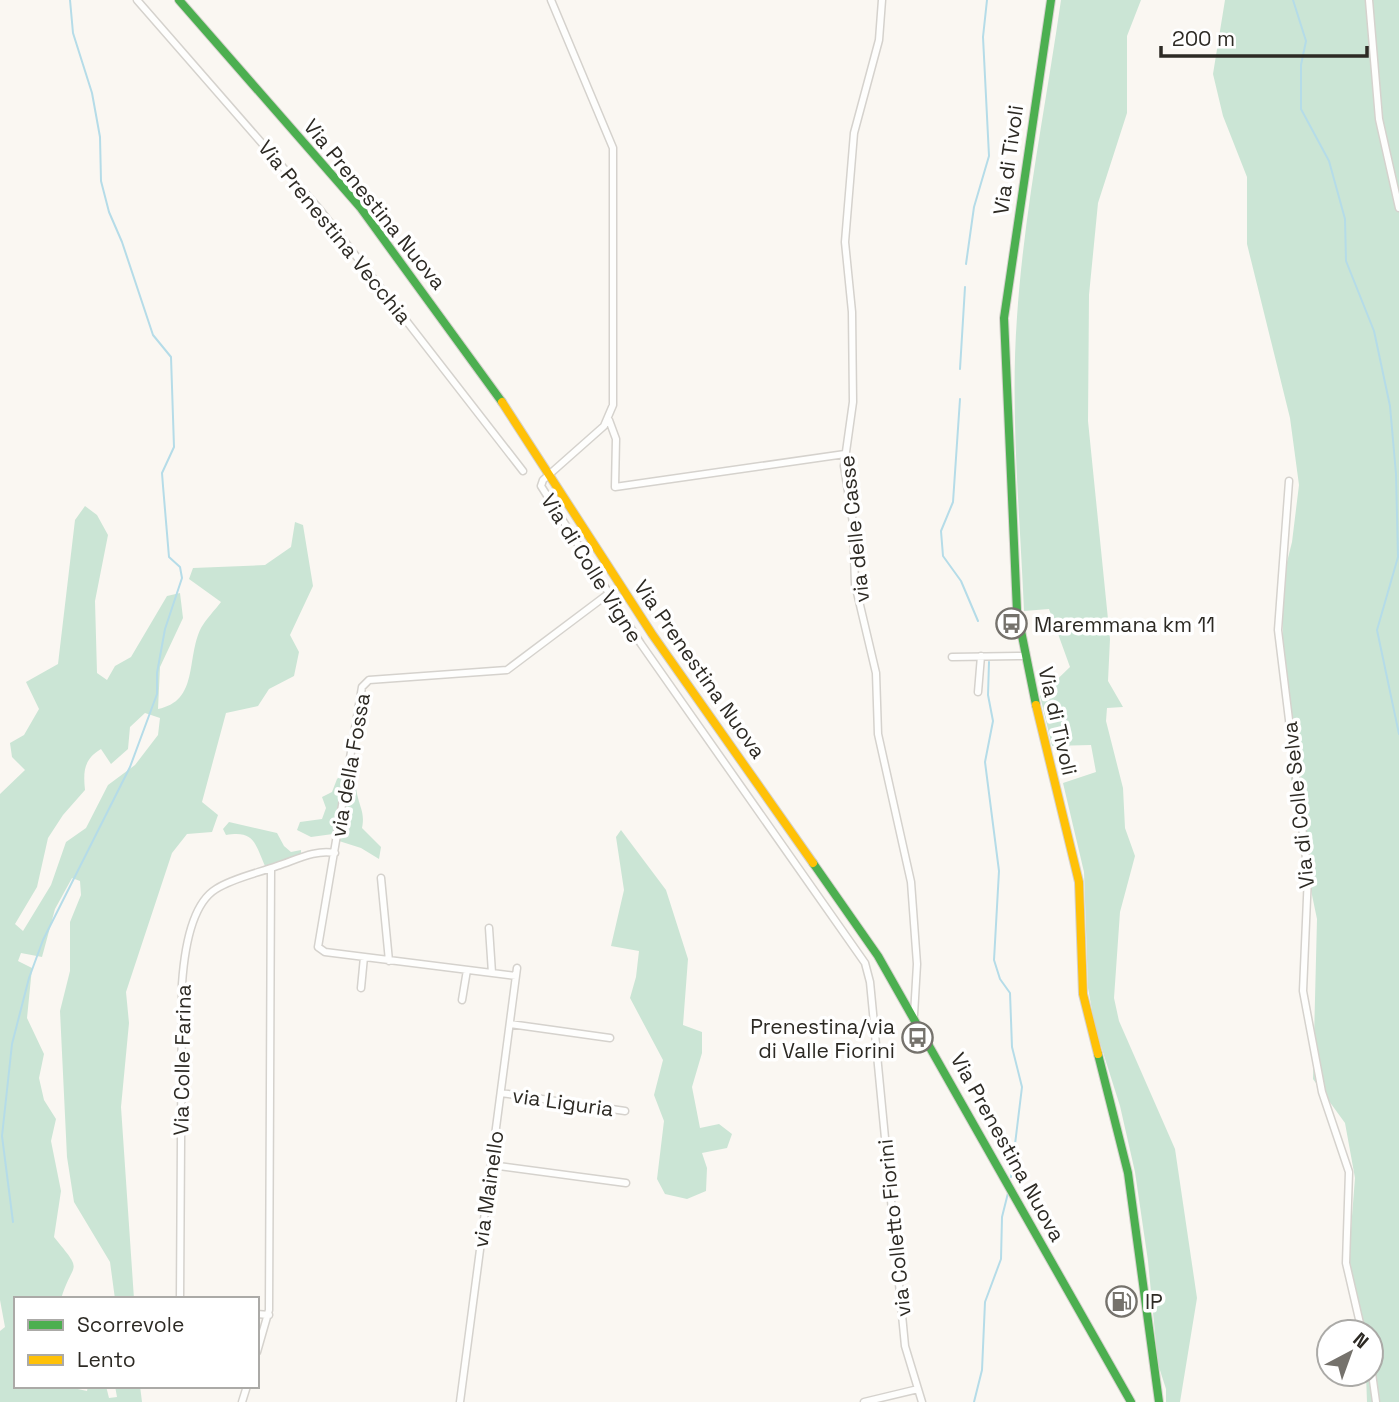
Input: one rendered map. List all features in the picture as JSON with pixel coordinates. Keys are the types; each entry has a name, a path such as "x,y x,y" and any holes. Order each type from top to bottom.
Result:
{"main road":[{"name":"Via Prenestina Nuova","path":"179,0 368,216 465,346 652,634 823,875 914,1015 1131,1402"},
{"name":"Via di Tivoli","path":"1051,0 1004,318 1017,604 1025,656 1079,882 1084,999 1128,1173 1159,1402"}],"street":[{"name":"Via Prenestina Vecchia","path":"137,0 321,211 523,471"},
{"path":"551,0 613,148 613,405 609,420 616,439 615,487 845,454"},
{"name":"via delle Casse","path":"881,0 881,32 854,133 846,232 845,263 852,312 853,402 845,454 853,523 855,581 876,673 877,730 911,882 917,964 914,1015"},
{"path":"1368,0 1379,119 1399,208"},
{"name":"Via di Colle Vigne","path":"609,420 542,481 541,488 608,594 860,954 870,982 878,1065"},
{"name":"Via di Colle Selva","path":"1289,481 1278,630 1309,880 1303,991 1324,1098 1349,1172 1346,1263 1359,1318"},
{"name":"via della Fossa","path":"364,957 325,952 319,948 317,942 364,682 506,670 608,594"},
{"path":"978,692 981,656"},
{"path":"953,657 1025,656"},
{"name":"Via Colle Farina","path":"180,1297 184,961 197,913 206,897 220,886 317,852 335,853"},
{"path":"259,1346 269,1315 271,868"},
{"path":"381,878 389,961"},
{"path":"489,928 492,973"},
{"path":"361,988 364,957 516,976"},
{"name":"via Mainello","path":"460,1402 517,968"},
{"path":"462,1000 467,970"},
{"path":"510,1024 610,1038"},
{"name":"via Colletto Fiorini","path":"878,1065 905,1346 922,1402"},
{"name":"via Liguria","path":"501,1093 625,1111"},
{"path":"491,1165 626,1183"},
{"path":"259,1314 269,1315"},
{"path":"864,1402 918,1389"}],"green space":[{"path":"1061,0 1141,0 1127,36 1127,113 1098,203 1089,295 1088,421 1110,639 1108,681 1123,707 1107,708 1106,721 1123,788 1125,828 1135,856 1120,912 1114,998 1119,1021 1175,1149 1197,1298 1180,1402 1166,1402 1166,1389 1158,1364 1148,1261 1135,1172 1120,1106 1095,1027 1088,988 1084,872 1063,783 1096,772 1091,745 1052,746 1040,696 1070,667 1049,609 1024,611 1015,427 1017,317 1030,198"},
{"path":"1225,0 1399,0 1399,1402 1367,1402 1366,1388 1385,1388 1385,1318 1355,1318 1347,1280 1355,1178 1345,1123 1313,1079 1317,919 1293,804 1286,720 1281,586 1292,542 1299,485 1290,418 1247,244 1247,177 1223,116 1213,74"},
{"path":"85,506 97,515 108,535 95,601 97,673 107,680 115,666 131,657 167,596 180,593 183,618 160,667 158,709 171,704 186,688 201,628 221,602 189,579 193,568 265,565 291,547 295,522 303,525 313,586 290,635 299,652 294,676 269,689 258,706 226,713 202,802 218,815 212,832 187,834 172,853 126,992 129,1023 121,1107 134,1297 115,1297 110,1262 74,1202 67,1157 60,1011 70,971 70,922 81,895 80,881 72,878 55,909 42,957 21,953 18,961 32,968 27,1018 44,1054 39,1078 44,1100 56,1119 51,1141 61,1191 54,1237 70,1257 74,1267 62,1297 14,1297 14,1388 73,1388 87,1391 88,1388 106,1388 109,1398 117,1397 115,1388 140,1388 142,1402 0,1402 0,1331 5,1327 0,1300 0,794 25,770 12,757 10,743 24,735 39,709 26,682 58,664 75,520","holes":["145,713 160,718 158,735 135,765 108,785 86,828 66,842 51,885 23,931 15,924 37,887 48,838 63,815 85,790 84,777 88,761 101,749 111,764 128,749 130,727"]},
{"path":"345,771 333,834 311,837 297,830 300,822 322,819 326,808 322,797 332,792 337,779"},
{"path":"353,771 363,814 362,828 381,847 379,859 361,848 339,841 350,772"},
{"path":"229,822 277,833 284,846 291,852 301,850 301,855 265,866 252,840 242,834 226,835 223,829"},
{"path":"621,830 666,890 688,959 683,1025 702,1032 702,1053 692,1087 700,1128 719,1124 732,1134 727,1148 702,1153 707,1168 706,1191 687,1199 665,1194 657,1179 664,1121 654,1095 663,1060 630,998 639,951 611,946 624,890 616,837"}],"waterway":[{"path":"13,1222 2,1136 12,1044 29,978 43,940 130,767 157,694 157,673 165,629 182,578 180,567 169,557 162,473 174,447 171,357 153,335 122,242 109,212 101,181 100,137 92,93 73,33 70,0"},
{"path":"966,264 974,207 989,156 983,37 987,0"},
{"path":"1293,0 1306,41 1301,65 1301,109 1329,161 1345,219 1346,261 1374,331 1390,406 1396,474 1398,557 1377,630 1399,734"},
{"path":"960,369 965,287"},
{"path":"960,399 953,502 941,531 943,556 961,581 978,621"},
{"path":"989,662 988,695 993,721 985,762 999,871 994,960 1000,979 1010,993 1012,1047 1022,1087 1011,1177"},
{"path":"974,1402 982,1370 985,1302 1001,1259 1002,1217 1008,1193"}],"traffic: fast":[{"path":"179,0 360,207 502,402"},
{"path":"1036,705 1017,611 1004,318 1051,0"},
{"path":"813,863 878,956 1131,1402"},
{"path":"1098,1054 1128,1173 1159,1402"}],"traffic: slow":[{"path":"502,402 652,634 813,863"},
{"path":"1036,705 1079,882 1083,994 1098,1054"}],"place":[{"name":"Maremmana km 11","path":"1011,624"},
{"name":"Prenestina/via di Valle Fiorini","path":"918,1038"},
{"name":"IP","path":"1122,1301"}]}
